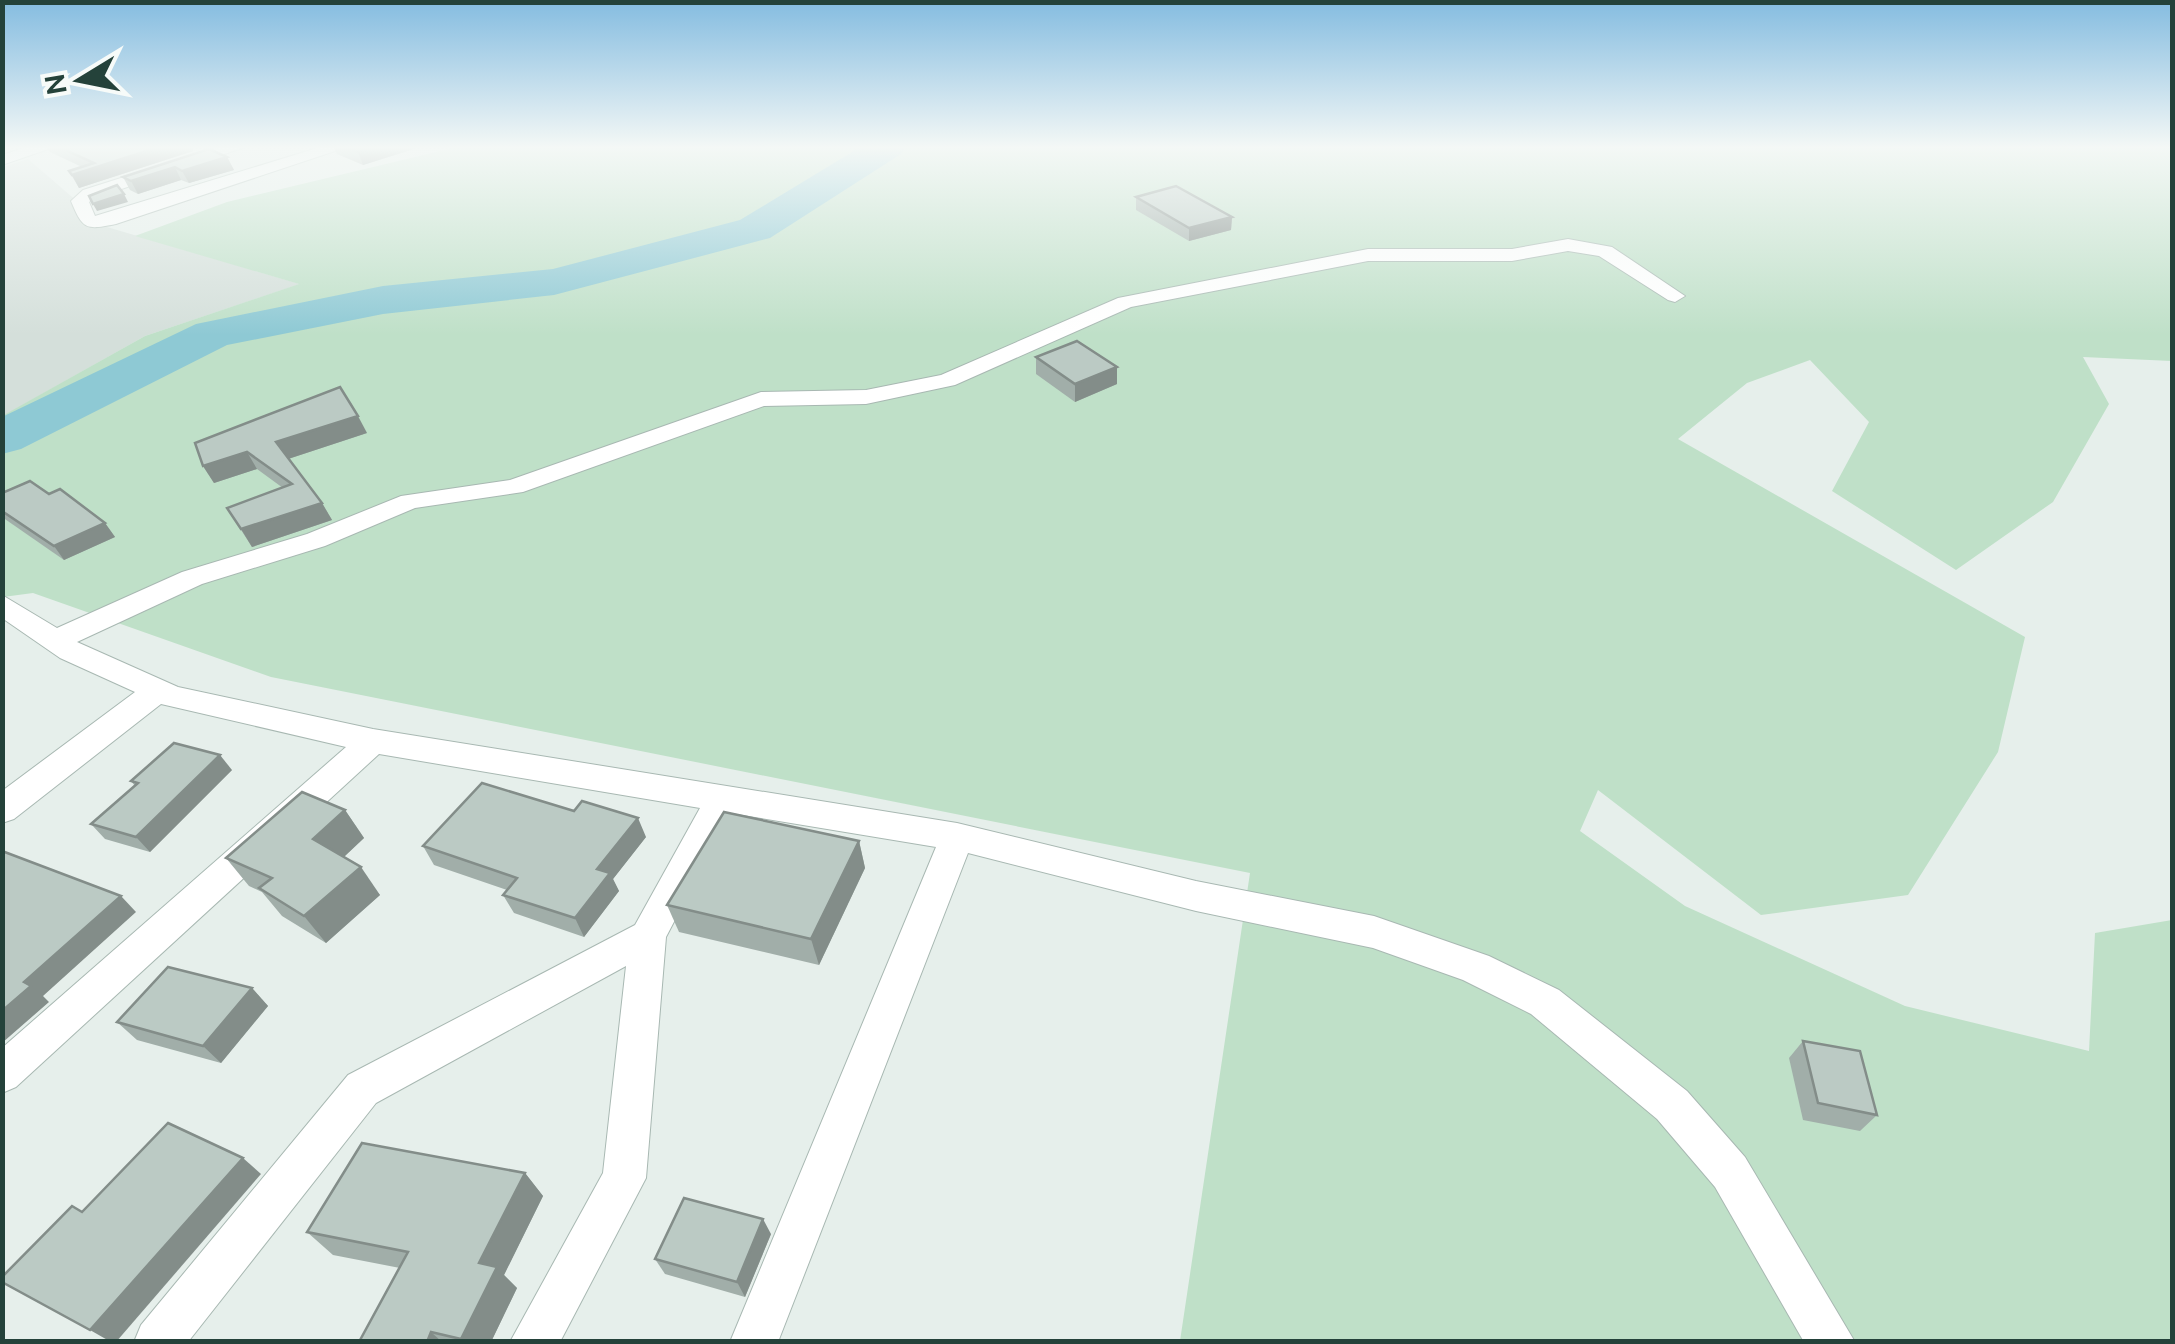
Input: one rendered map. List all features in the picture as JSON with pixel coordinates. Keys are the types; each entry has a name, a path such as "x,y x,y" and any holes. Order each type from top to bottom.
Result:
{"street":[{"path":"83,209 88,222 110,220 145,209"},
{"path":"54,641 192,578 316,540 410,501 514,487 762,399 866,397 947,380 1125,302 1368,254 1512,255 1581,244 1605,251 1675,296"},
{"path":"8,615 157,691 372,741 956,837 1196,896 1374,932 1476,968 1545,1002 1672,1105 1730,1172 1831,1342"},
{"path":"2,810 157,691"},
{"path":"2,1074 372,741"},
{"path":"534,1342 624,1178 648,936 723,797"},
{"path":"754,1342 956,837"},
{"path":"158,1342 362,1088 648,936"}],"shaded area":[{"path":"3,209 86,209 107,227 300,284 145,336 3,416"}],"green space":[{"path":"209,209 2172,209 2172,361 2083,357 2109,404 2053,502 1956,570 1832,491 1869,422 1810,360 1747,383 1678,439 2025,637 1998,752 1908,895 1761,915 1598,790 1580,831 1685,906 1905,1006 2089,1051 2095,933 2172,920 2172,1341 1180,1341 1250,873 271,677 33,593 3,597 2,416 145,336 299,284 135,236"}],"building":[{"path":"1156,209 1217,209 1232,217 1189,228"},
{"path":"1077,341 1117,367 1075,384 1036,357"},
{"path":"340,387 358,416 276,442 322,503 241,529 227,508 292,484 247,452 203,466 195,443"},
{"path":"30,481 49,494 60,489 105,523 54,546 2,511 2,493"},
{"path":"174,743 220,755 136,837 91,824 138,783 131,781"},
{"path":"482,783 574,811 582,801 638,818 597,869 610,873 575,918 503,895 517,878 423,846"},
{"path":"302,792 345,810 313,839 361,867 304,916 259,888 272,878 226,858"},
{"path":"724,812 859,841 811,939 667,905"},
{"path":"2,851 121,896 24,982 31,986 2,1011"},
{"path":"168,967 252,988 203,1046 117,1022"},
{"path":"1803,1041 1860,1051 1877,1115 1818,1103"},
{"path":"168,1123 243,1158 90,1330 2,1282 2,1277 72,1206 82,1212"},
{"path":"362,1143 525,1173 479,1263 497,1267 461,1339 431,1332 427,1342 359,1342 408,1252 307,1232"},
{"path":"684,1198 763,1219 737,1282 655,1259"}],"waterway":[{"path":"2,438 213,334 383,300 554,282 755,229 787,209"}]}
